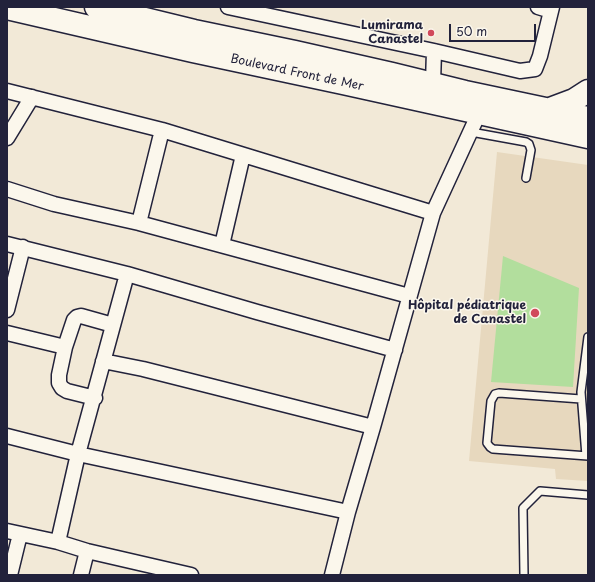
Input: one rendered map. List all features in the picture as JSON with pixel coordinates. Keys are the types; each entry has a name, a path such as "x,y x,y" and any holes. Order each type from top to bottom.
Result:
{"main road":[{"path":"96,7 194,31 295,52 588,118"},
{"name":"Boulevard Front de Mer","path":"7,8 193,51 475,122 588,137"},
{"path":"550,109 574,100 588,91"}],"street":[{"path":"228,7 520,71 534,69 540,56 547,8"},
{"path":"434,51 434,84"},
{"path":"7,91 162,130 433,213"},
{"path":"7,138 32,97"},
{"path":"332,575 348,512 374,427 433,213 475,122"},
{"path":"139,223 162,130"},
{"path":"222,245 243,156"},
{"path":"7,189 54,204 139,223 409,296"},
{"path":"7,244 127,274 394,350"},
{"path":"7,310 23,247"},
{"path":"58,542 78,454 95,398 112,325 127,274"},
{"path":"95,398 67,391 62,388 59,383 59,375 74,320 77,317 81,316 112,325"},
{"path":"7,334 66,347"},
{"path":"103,361 143,369 374,427"},
{"path":"7,436 78,454 348,512"},
{"path":"10,575 13,533 58,542 87,551 191,575"},
{"path":"81,575 87,551"}],"lane":[{"path":"475,122 529,144 531,150 526,178"},
{"path":"581,399 499,393 495,394 491,401 487,443 493,449 587,456 581,385 588,337"},
{"path":"524,575 523,508 540,490 588,495"}],"shaded area":[{"name":"Hôpital pédiatrique de Canastel","path":"497,152 588,165 588,481 556,479 555,469 469,461"}],"green space":[{"path":"503,256 579,288 573,387 491,382"}],"place":[{"name":"Lumirama Canastel","path":"431,33"},
{"name":"Hôpital pédiatrique de Canastel","path":"535,313"}]}
